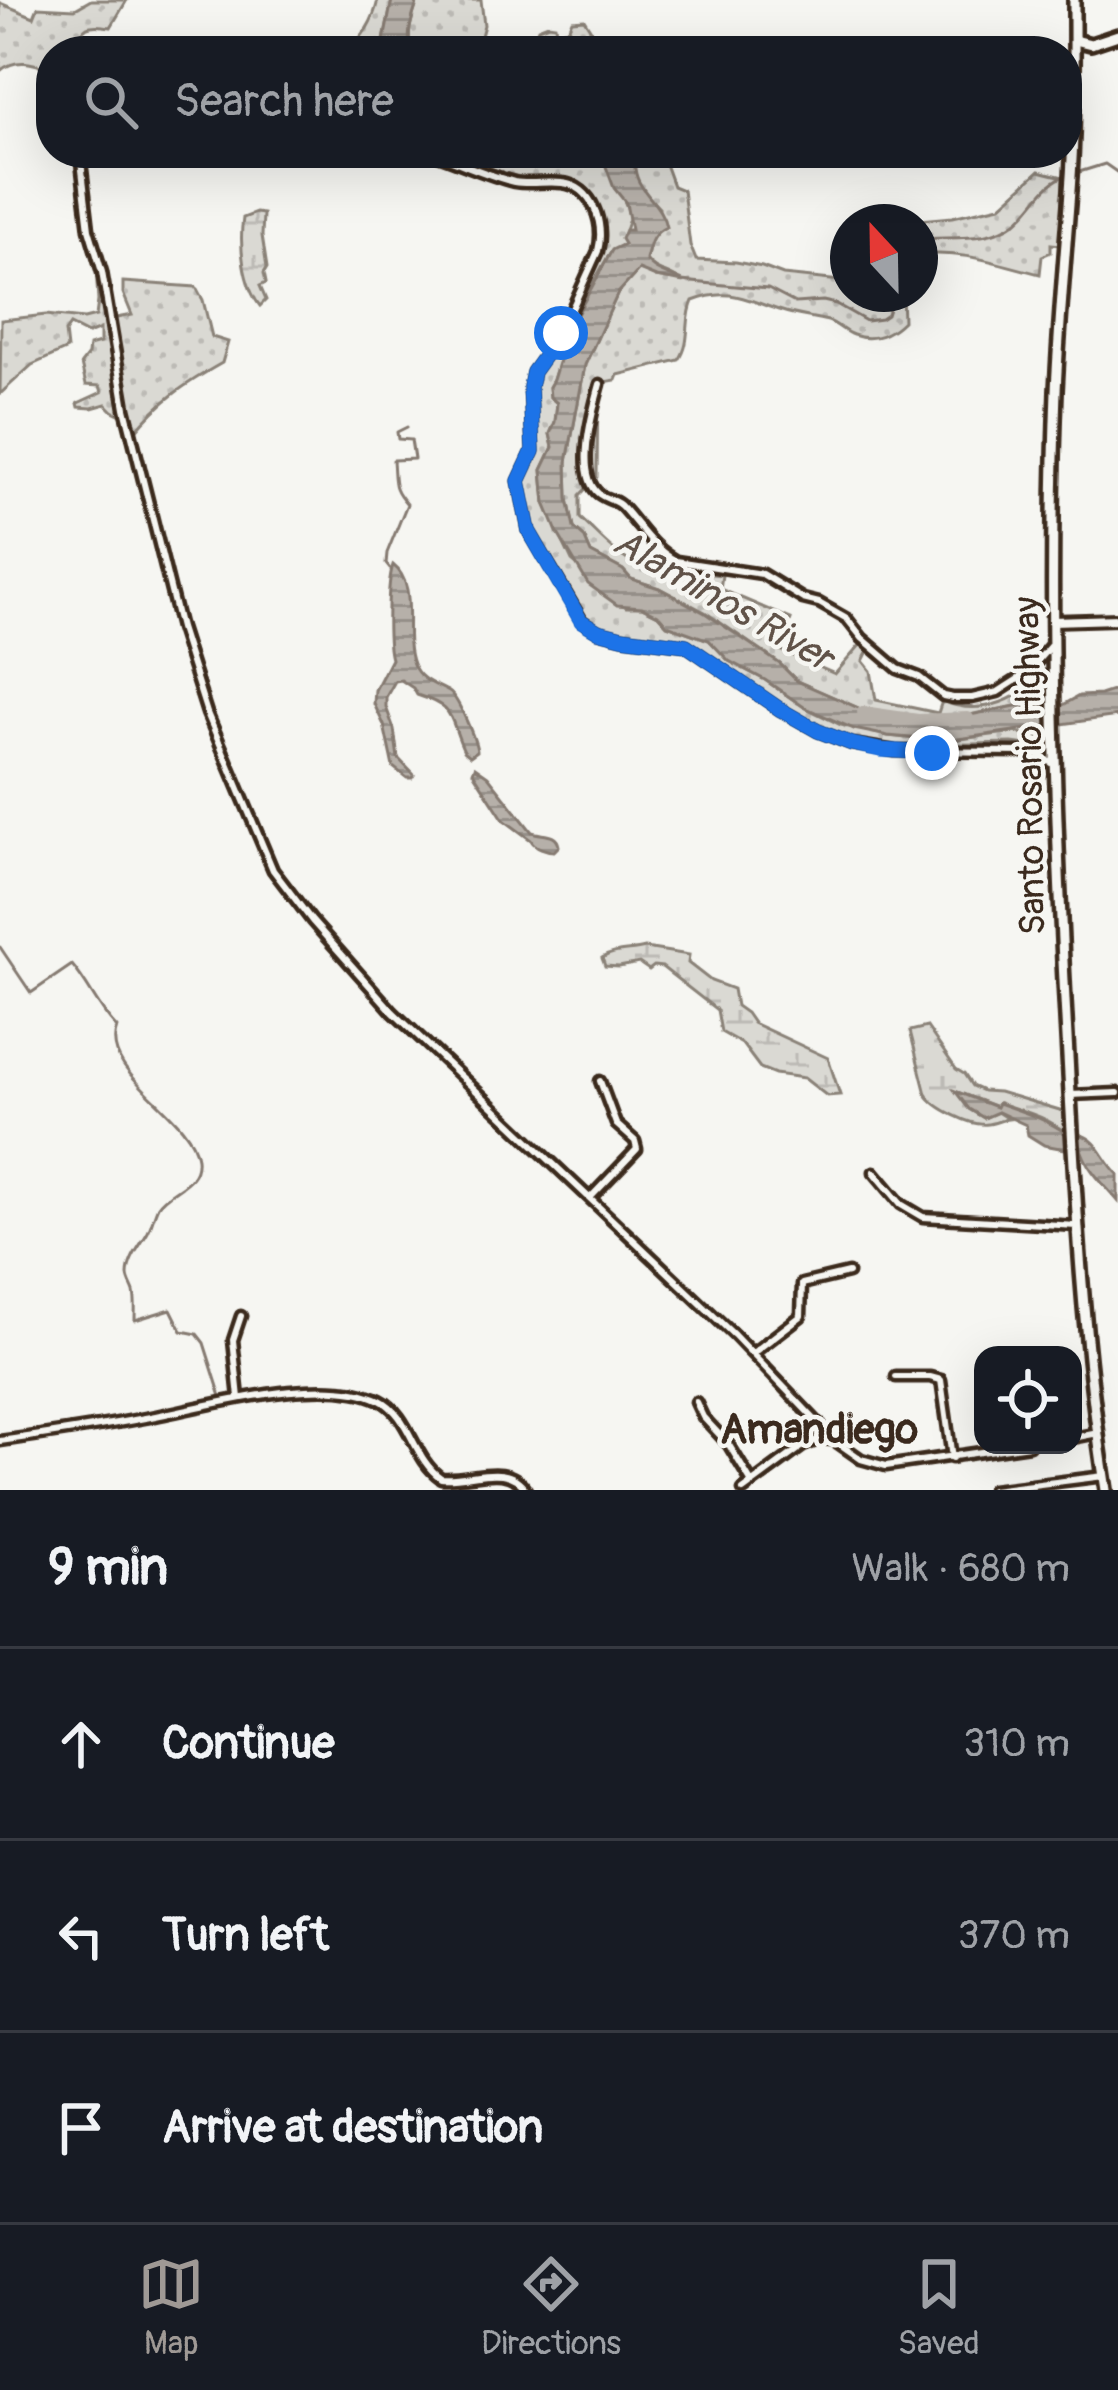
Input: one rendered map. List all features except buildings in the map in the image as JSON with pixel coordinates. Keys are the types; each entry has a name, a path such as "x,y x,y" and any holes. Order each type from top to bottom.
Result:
{"main road":[{"name":"Santo Rosario Highway","path":"1074,0 1076,36"},
{"path":"1074,23 1096,41"},
{"path":"1082,40 1118,35"},
{"path":"1082,52 1096,41"},
{"name":"Santo Rosario Highway","path":"1072,168 1056,391 1055,765 1084,1327 1106,1490"}],"street":[{"path":"82,168 89,229 102,272 125,408 180,628 207,712 273,870 393,1012 752,1354 830,1439 861,1459 886,1466 976,1454"},
{"path":"477,168 524,184 572,185 596,209 598,250 561,333 533,372 533,451 519,481 529,531 581,621 622,637 686,645 781,710 852,744 895,752 1025,752 1055,765"},
{"path":"600,384 588,428 593,486 620,503 668,557 762,574 847,619 876,652 944,696 972,698 998,692 1033,668 1052,644"},
{"path":"1052,621 1118,619"},
{"path":"590,1198 637,1149 616,1124 600,1081"},
{"path":"1070,1095 1118,1093"},
{"path":"874,1172 901,1204 923,1217 1077,1226"},
{"path":"752,1354 801,1316 803,1283 848,1273"},
{"path":"239,1398 233,1340 241,1316"},
{"path":"896,1377 941,1380 952,1458"},
{"path":"0,1441 82,1430 239,1398 317,1390 376,1398 395,1413 436,1474 448,1479 503,1473 516,1477 526,1490"},
{"path":"696,1402 752,1483"},
{"path":"1082,1436 1098,1433"},
{"path":"743,1490 803,1446 830,1439"},
{"path":"992,1490 1103,1476"}],"green space":[{"path":"91,0 127,0 111,27 90,26 80,36 36,36 36,64 18,63 0,71 0,3 34,17 38,7 75,9"},
{"path":"378,0 392,0 385,36 361,36"},
{"path":"418,0 481,0 481,36 410,36"},
{"path":"584,19 595,36 535,35 548,24 555,25 556,32 568,29 572,20"},
{"path":"490,168 608,168 628,213 624,244 607,258 585,298 549,387 557,403 550,434 553,447 542,470 545,503 572,561 626,607 642,607 667,625 709,640 729,661 841,725 925,740 1016,732 1043,737 1043,747 1012,743 889,746 857,740 784,708 687,643 622,635 583,620 532,535 522,483 536,452 532,384 559,342 602,246 603,232 598,210 581,190"},
{"path":"634,168 666,168 673,186 683,190 696,260 736,262 783,275 830,280 830,312 903,312 903,321 867,338 828,321 739,297 718,295 693,301 679,360 598,383 597,477 580,495 580,518 633,563 722,575 720,589 791,619 780,650 835,674 861,644 868,651 863,661 871,671 876,700 938,713 942,701 987,706 1027,689 1048,668 1049,705 1016,706 934,722 870,713 797,681 705,612 631,579 591,553 574,528 568,499 567,462 585,365 618,293 639,269 680,281 646,260 657,231 659,208 644,192"},
{"path":"1039,171 1063,177 1060,245 1051,244 1051,252 1042,256 1040,274 938,254 938,218 1000,206"},
{"path":"263,214 267,268 266,283 260,286 266,300 260,306 246,276 242,240 243,218"},
{"path":"96,267 123,416 106,404 79,407 78,403 102,392 100,386 86,385 81,364 89,346 100,343 100,329 88,334 70,325 65,332 67,349 32,365 0,394 1,320 96,316"},
{"path":"123,282 196,287 212,337 228,342 222,363 174,394 134,433 111,319 132,315"},
{"path":"645,948 689,955 688,963 711,981 733,989 736,1006 753,1023 828,1058 840,1095 827,1096 804,1078 760,1068 742,1044 721,1032 717,1010 662,967 605,966 602,958"},
{"path":"927,1027 972,1086 1063,1111 1065,1133 1034,1115 957,1092 969,1109 984,1118 997,1112 1008,1119 973,1123 937,1105 926,1094 910,1031"}],"shaded area":[{"path":"392,0 418,0 410,36 385,36"},
{"path":"607,168 635,168 666,227 654,237 646,260 684,282 639,270 618,293 585,365 567,462 568,499 574,528 591,553 631,579 705,613 797,681 870,713 934,722 1016,706 1063,705 1079,696 1118,689 1118,716 944,741 854,729 804,707 729,661 709,640 667,625 642,607 617,605 588,584 545,503 542,470 553,447 550,434 557,403 549,387 568,331 612,250 624,244 625,230 631,230 626,203"},
{"path":"393,565 406,585 413,664 424,678 453,696 477,751 470,756 464,751 445,709 417,695 401,680 395,681 386,707 398,758 412,778 393,767 374,704 375,690 391,659 388,612"},
{"path":"475,767 488,776 532,832 555,838 559,846 554,851 538,847 504,820 473,772"},
{"path":"955,1091 1035,1116 1069,1135 1070,1150 1044,1145 1028,1135 1026,1125 998,1112 984,1118 969,1109"},
{"path":"1078,1134 1096,1145 1118,1174 1118,1201 1087,1163"}],"waterway":[{"path":"1076,173 1105,164 1118,173"},
{"path":"938,238 982,236 1005,229 1067,175"},
{"path":"681,281 768,289 795,303 830,303"},
{"path":"850,312 866,321 881,319 888,312"},
{"path":"390,569 387,553 407,504 395,485 393,460 414,459 411,440 398,439 397,432 407,427"},
{"name":"Alaminos River","path":"863,712 918,720 968,718"},
{"path":"0,947 31,993 72,965 117,1028 115,1045 121,1061 191,1141 197,1158 194,1174 158,1206 130,1263 128,1277 135,1296 135,1320 171,1309 182,1331 197,1334 204,1343 224,1406"}],"district":[{"name":"Amandiego","path":"819,1430"}],"route":[{"path":"561,333 533,372 533,451 519,481 529,531 581,621 622,637 686,645 781,710 852,744 932,753"}]}
